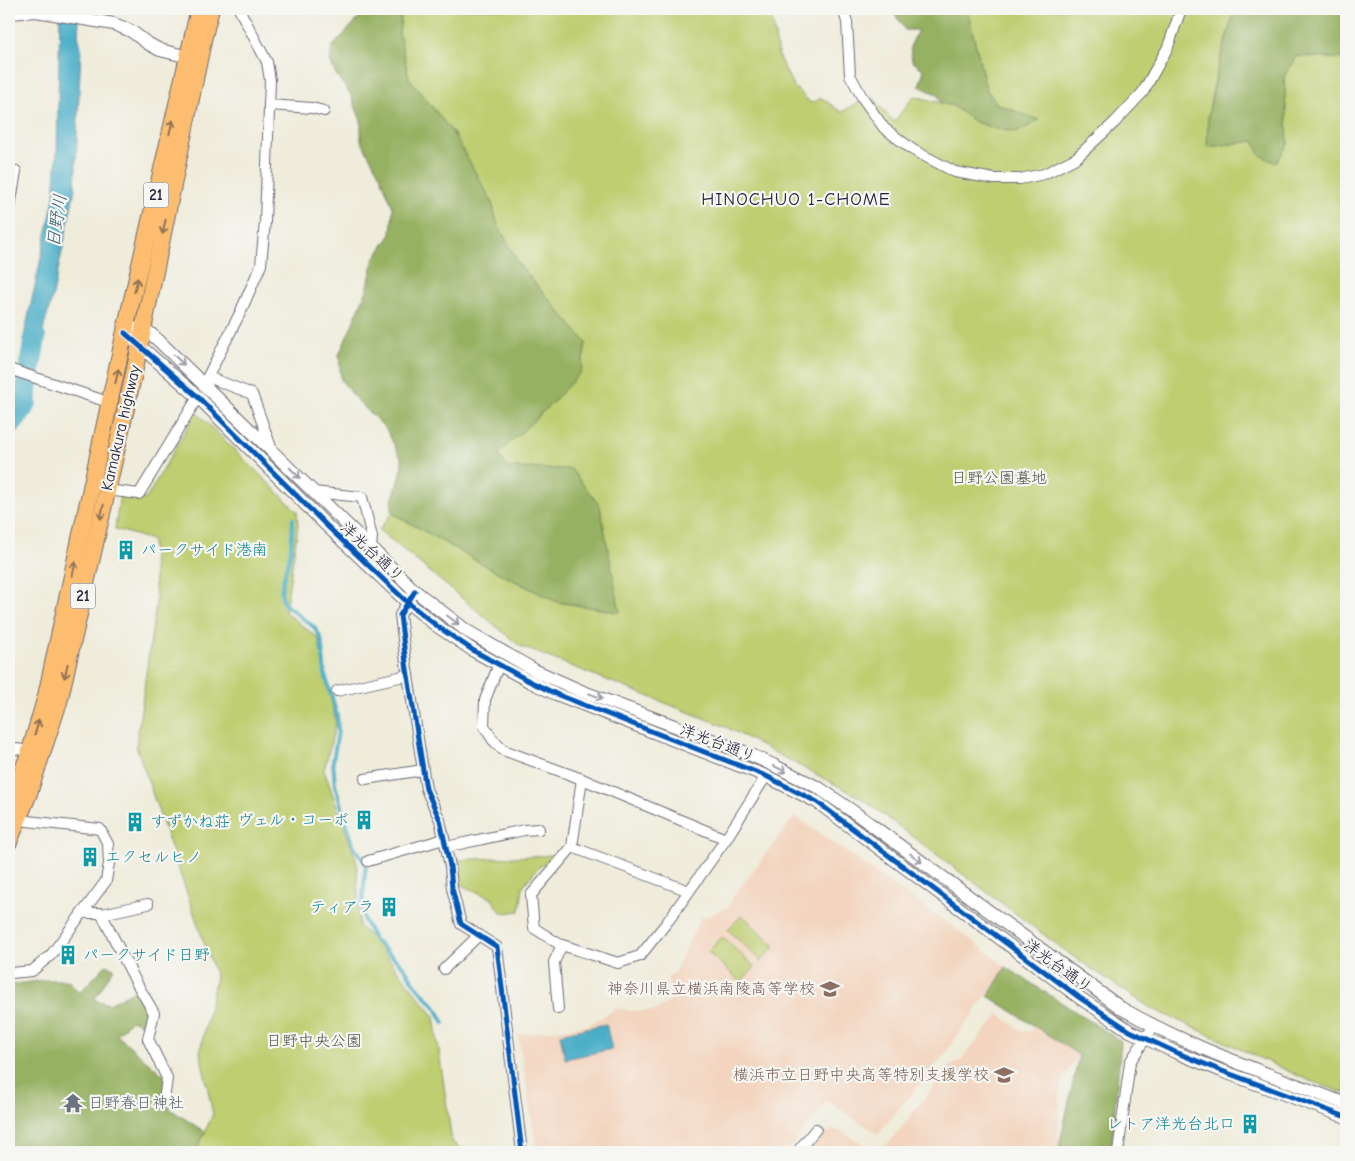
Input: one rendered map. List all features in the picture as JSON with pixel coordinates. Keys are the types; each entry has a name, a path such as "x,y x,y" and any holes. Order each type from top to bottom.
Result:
{"main road":[{"name":"Kamakura highway","path":"9,842 49,736 59,702 140,345 193,58 199,9"},
{"name":"Kamakura highway","path":"11,796 30,751 46,696 126,333 193,58 211,9"}],"street":[{"path":"239,9 267,62 270,80 265,222 261,264 240,313 206,381 252,394 272,450"},
{"path":"843,9 846,22 850,75 862,97 884,128 913,150 955,172 994,180 1020,179 1044,174 1076,158 1116,122 1143,92 1168,47 1181,9"},
{"path":"9,13 36,11 114,24 131,31 160,50 193,58"},
{"path":"269,105 312,108 324,111"},
{"path":"9,170 16,171 9,213"},
{"path":"126,333 143,327"},
{"name":"洋光台通り","path":"143,327 206,381 272,450 415,591 467,631 536,671 581,691 746,753 819,788 1121,1008 1153,1027 1189,1043 1346,1104"},
{"name":"洋光台通り","path":"126,333 198,397 326,525 407,602 437,626 474,651 556,694 766,776 816,802 1080,998 1144,1039 1222,1071 1346,1117"},
{"path":"12,369 111,402"},
{"path":"106,490 139,494 198,397"},
{"path":"314,492 362,497 372,537 371,547"},
{"path":"415,591 400,615 426,789 440,820 450,866 452,888 461,924 497,947 522,1152"},
{"path":"498,664 485,700 484,726 493,740 503,750 582,779 726,839"},
{"path":"337,691 408,676"},
{"path":"9,748 30,751"},
{"path":"365,779 423,770"},
{"path":"582,779 572,847 531,895 534,928 562,945 618,963 640,956 726,839 766,776"},
{"path":"9,972 32,970 51,955 106,882 109,863 108,844 100,829 18,820"},
{"path":"368,862 445,843 539,829"},
{"path":"572,847 689,891"},
{"path":"82,913 102,914 148,904"},
{"path":"102,914 136,982 154,1013 148,1039 167,1078 164,1101"},
{"path":"444,970 479,935"},
{"path":"558,1009 554,962 562,945"},
{"path":"1119,1152 1130,1062 1153,1027"},
{"path":"798,1152 816,1128"}],"shaded area":[{"name":"神奈川県立横浜南陵高等学校","path":"795,816 970,939 1006,967 944,1055 878,1134 827,1101 787,1152 537,1152 518,1035 588,1025 618,1008 634,1011 655,1011 671,1000 668,977 674,973 701,917 709,916 729,906 733,897"},
{"name":"横浜市立日野中央高等特別支援学校","path":"999,1014 1023,1032 1030,1031 1035,1026 1079,1055 1060,1084 1059,1147 1054,1152 806,1152 816,1139 831,1130 841,1131 863,1144 877,1146 889,1143 950,1066 960,1061"}],"green space":[{"path":"367,9 402,9 399,33 409,78 453,133 492,202 497,223 520,266 586,342 581,372 548,407 498,454 508,468 571,469 600,506 620,612 557,602 495,571 392,513 392,500 401,475 402,460 386,429 357,400 341,380 339,355 367,290 374,259 391,234 393,208 380,175 361,141 361,121 351,95 337,76 330,61 332,47"},
{"name":"日野公園墓地","path":"402,9 770,9 779,58 794,87 811,103 822,98 841,112 872,96 894,122 914,96 953,106 975,122 996,129 1018,132 1038,120 997,104 986,89 967,9 1235,9 1212,95 1209,113 1208,147 1254,141 1288,144 1284,76 1296,56 1346,59 1346,1094 1303,1078 1149,1007 1071,955 861,798 724,726 520,646 379,530 392,513 495,571 557,602 619,612 571,470 508,468 498,453 548,407 581,372 586,343 520,266 497,223 492,202 453,133 409,78 399,33"},
{"path":"893,9 967,9 986,89 997,104 1039,120 1018,132 996,129 975,122 953,106 941,103 938,95 919,86 924,70 912,61 910,47 918,30 905,30"},
{"path":"1235,9 1346,9 1346,59 1296,56 1284,77 1288,144 1276,163 1260,155 1254,141 1207,147 1208,116 1219,64"},
{"name":"日野中央公園","path":"196,412 297,511 298,526 285,612 318,638 336,723 324,770 357,862 359,926 375,941 434,1016 452,1142 465,1152 196,1152 213,1114 200,1052 216,977 136,746 156,602 152,540 115,529 120,495 146,499"},
{"path":"554,855 535,871 523,886 520,911 502,913 491,898 459,884 457,860"},
{"path":"742,915 775,946 761,961 728,930"},
{"path":"722,937 755,967 741,982 708,952"},
{"path":"106,965 114,968 94,1000 109,1004 137,989 151,1013 148,1027 131,1020 117,1035 167,1078 170,1109 205,1132 196,1152 9,1152 9,985 45,980 68,980 79,993"},
{"path":"1006,967 1121,1041 1111,1152 1054,1152 1059,1147 1079,1055 988,996"}],"water":[{"path":"60,9 80,9 78,35 81,47 75,189 36,370 22,366 24,336 54,198 57,154"},
{"path":"606,1024 612,1049 565,1059 560,1034"}],"waterway":[{"name":"日野川","path":"9,424 13,422 26,403 26,389 35,338"},
{"path":"293,519 291,550 283,579 282,598 284,604 314,627 321,638 325,674 337,715 338,731 333,761 335,785 354,847 366,864 362,908 364,920 375,941 404,967 415,984 436,1008 444,1023"}],"cycle path":[{"path":"125,333 198,397 326,525 407,602 437,626 474,651 556,694 766,776 817,802 1080,998 1130,1031 1222,1071 1346,1117"},
{"path":"415,591 400,615 426,789 440,820 450,866 452,888 461,924 497,947 522,1152"}],"place":[{"name":"パークサイド港南","path":"126,550"},
{"name":"ヴェル・コーポ","path":"364,820"},
{"name":"すずかね荘","path":"135,822"},
{"name":"エクセルヒノ","path":"90,857"},
{"name":"ティアラ","path":"389,907"},
{"name":"パークサイド日野","path":"68,955"},
{"name":"神奈川県立横浜南陵高等学校","path":"830,989"},
{"name":"横浜市立日野中央高等特別支援学校","path":"1004,1075"},
{"name":"日野春日神社","path":"73,1103"},
{"name":"レトア洋光台北口","path":"1250,1124"}],"district":[{"name":"HINOCHUO 1-CHOME","path":"796,199"}]}
